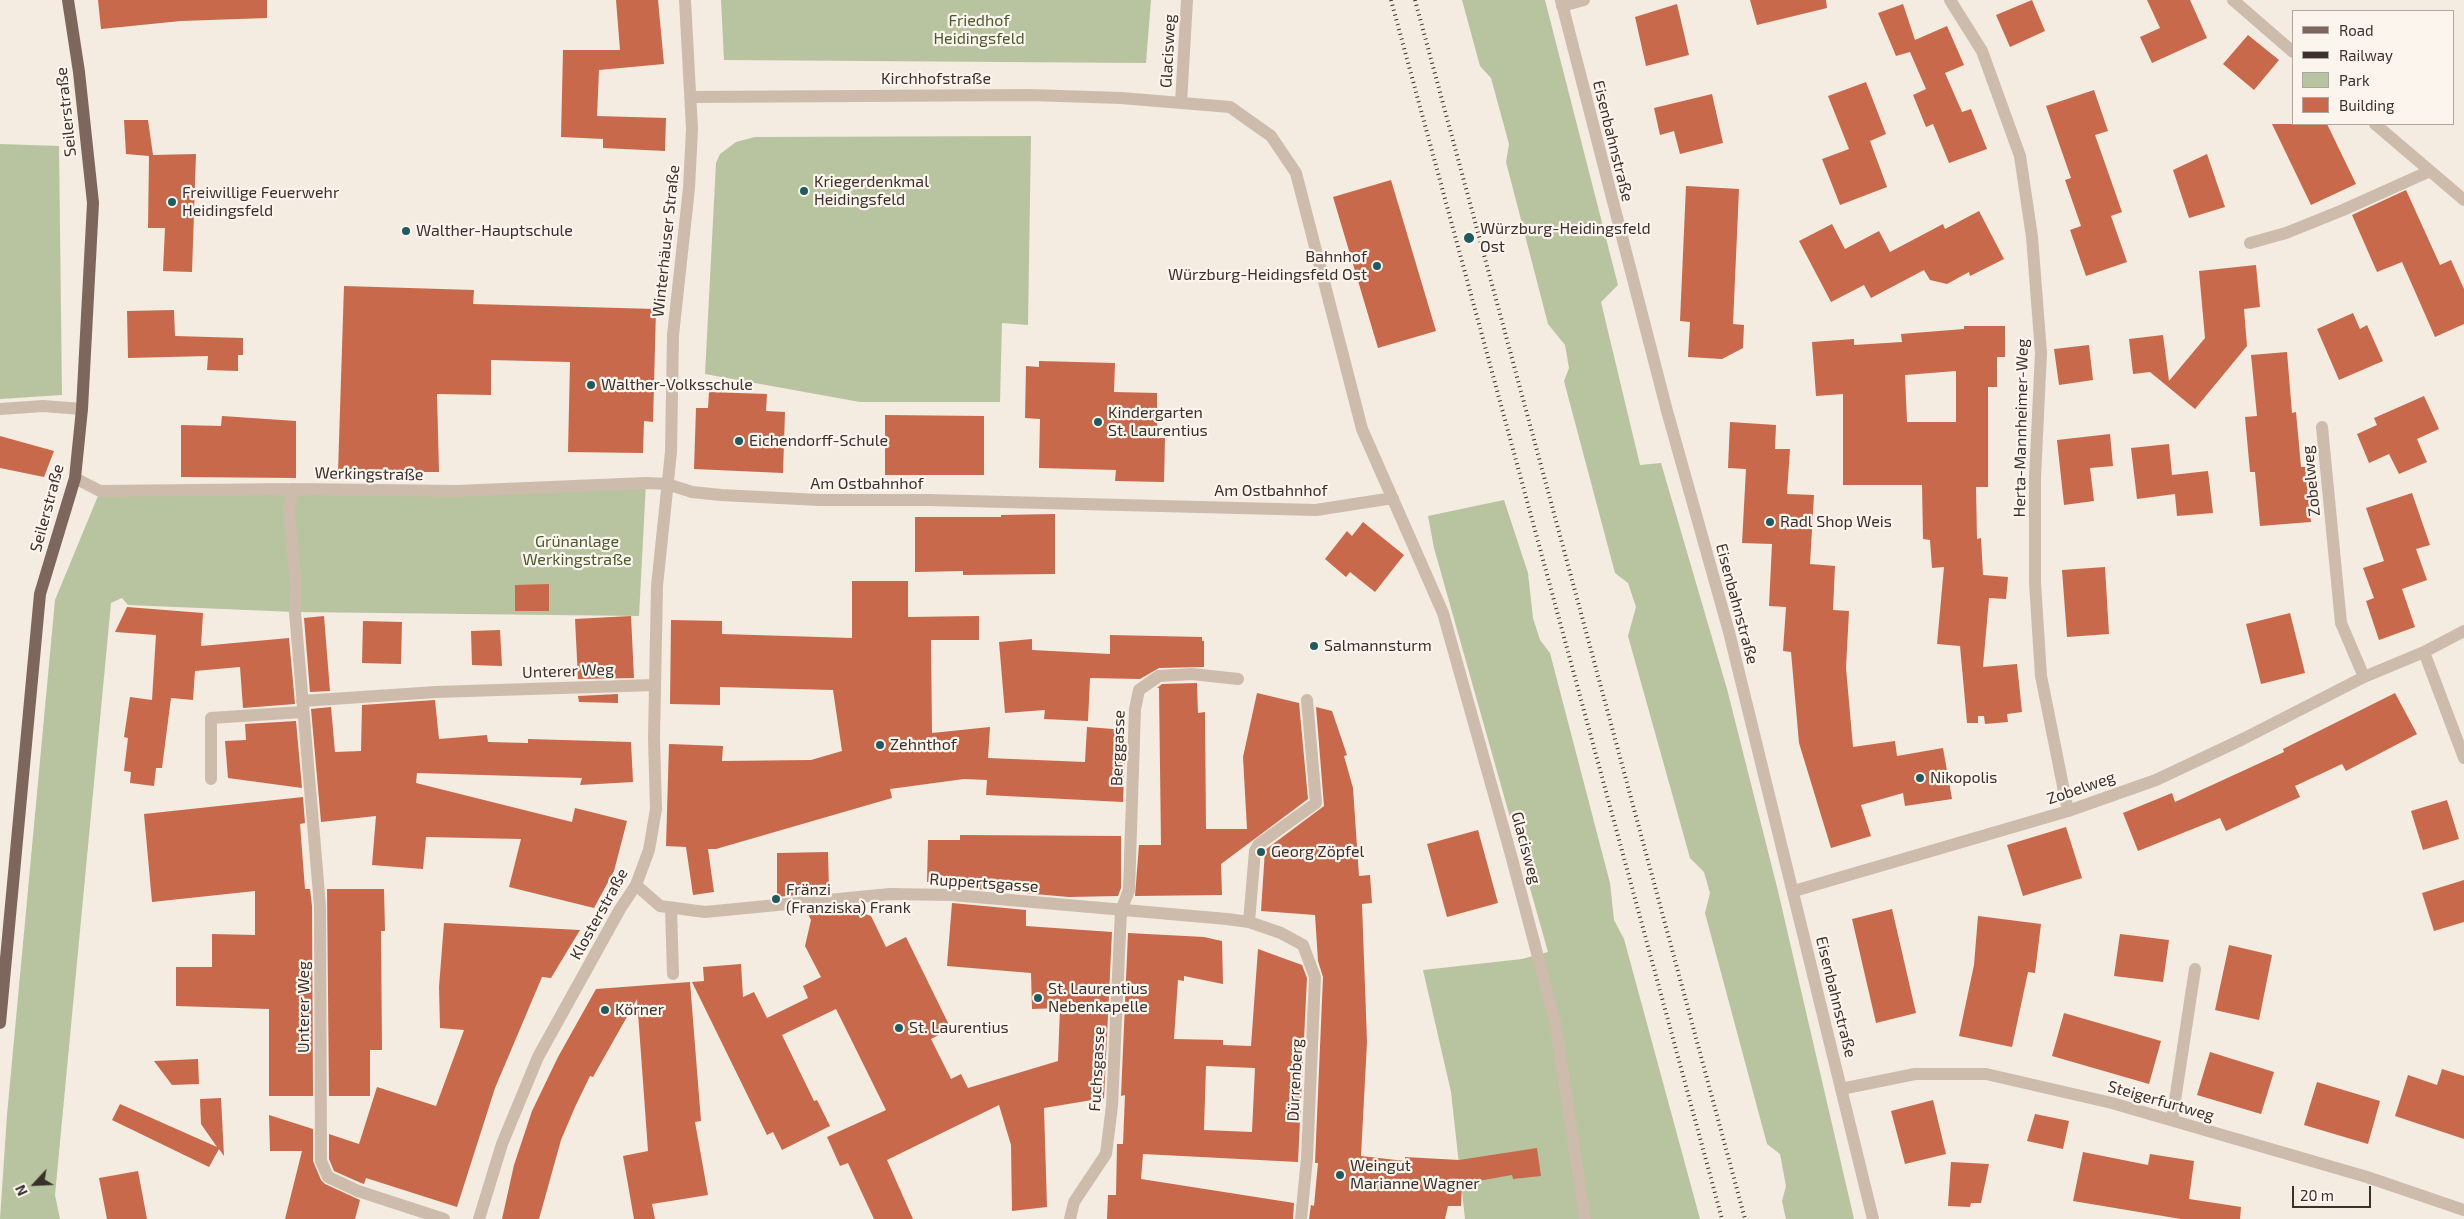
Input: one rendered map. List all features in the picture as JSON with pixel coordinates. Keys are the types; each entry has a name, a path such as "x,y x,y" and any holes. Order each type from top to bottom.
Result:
{"main road":[{"name":"Seilerstraße","path":"0,1023 40,594 75,478 82,409 93,203 79,72 68,0"}],"street":[{"name":"Winterhäuser Straße","path":"667,484 670,452 673,335 690,188 692,97 685,0"},
{"name":"Glacisweg","path":"1181,103 1187,0"},
{"path":"1561,3 1584,0"},
{"name":"Herta-Mannheimer-Weg","path":"1950,0 1982,51 2020,156 2032,237 2041,353 2035,477 2035,583 2041,676 2068,811"},
{"path":"2234,0 2292,51"},
{"name":"Eisenbahnstraße","path":"1561,3 1635,291 1729,632 1873,1219"},
{"name":"Kirchhofstraße","path":"692,97 1030,95 1121,98 1181,103"},
{"path":"1181,103 1230,107 1271,136 1296,173 1362,429 1393,498"},
{"path":"2377,125 2464,200"},
{"path":"2250,242 2286,233 2327,217 2430,171"},
{"path":"0,409 43,406 82,409"},
{"name":"Zobelweg","path":"2322,427 2341,623 2364,677"},
{"name":"Werkingstraße","path":"75,478 100,491 293,489 457,491 646,483 667,484"},
{"name":"Am Ostbahnhof","path":"667,484 692,492 819,500 928,500 1316,510 1393,498"},
{"name":"Klosterstraße","path":"479,1219 502,1144 538,1056 620,909 636,885 649,850 656,809 655,685 657,586 667,484"},
{"name":"Unterer Weg","path":"293,489 289,510 302,706 320,906 322,1161 328,1177 358,1191 444,1219"},
{"name":"Glacisweg","path":"1393,498 1443,613 1514,864 1555,1021 1585,1219"},
{"name":"Zobelweg","path":"1794,891 2068,811 2156,780 2243,739 2364,677 2424,652 2464,631"},
{"path":"2424,652 2464,758"},
{"name":"Berggasse","path":"1121,911 1129,890 1135,709 1139,690 1159,676 1192,674 1238,679"},
{"name":"Unterer Weg","path":"211,780 211,718 436,692 655,685"},
{"path":"1249,922 1255,851 1258,844 1316,803 1307,700"},
{"name":"Ruppertsgasse","path":"636,885 660,906 705,912 890,894 953,895 1249,922 1281,933 1303,945"},
{"path":"671,908 673,974"},
{"name":"Fuchsgasse","path":"1070,1219 1074,1202 1106,1154 1112,1106 1121,911"},
{"name":"Dürrenberg","path":"1301,1219 1308,1149 1315,978 1303,945"},
{"path":"2172,1120 2195,969"},
{"name":"Steigerfurtweg","path":"1841,1089 1915,1074 1986,1074 2112,1103 2172,1120 2367,1176 2464,1210"}],"green space":[{"name":"Friedhof Heidingsfeld","path":"721,0 1151,0 1146,63 724,60"},
{"path":"1462,0 1545,0 1618,285 1601,302 1640,465 1661,463 1727,689 1778,891 1854,1219 1786,1219 1782,1201 1786,1186 1780,1154 1767,1144 1705,913 1710,893 1704,872 1690,858 1628,636 1636,607 1628,583 1615,573 1564,381 1569,368 1565,345 1548,324 1506,162 1509,144 1491,78 1480,66"},
{"path":"1031,136 1028,325 1002,323 1000,402 860,402 705,374 716,163 720,154 736,142 755,137"},
{"path":"0,144 59,146 62,395 0,399"},
{"name":"Grünanlage Werkingstraße","path":"646,483 639,616 295,612 128,605 122,598 111,603 55,1195 60,1219 0,1219 7,1115 55,600 100,491"},
{"path":"1504,500 1528,573 1533,618 1540,640 1550,653 1610,883 1614,920 1624,939 1700,1219 1465,1219 1451,1092 1423,970 1522,959 1548,952 1434,548 1428,516"}],"building":[{"path":"98,0 267,0 267,18 181,21 101,29"},
{"path":"616,0 658,0 664,64 599,70 597,116 666,118 665,151 603,148 603,139 561,137 563,50 620,50"},
{"path":"1750,0 1826,0 1827,8 1757,25"},
{"path":"2032,0 2045,31 2010,47 1996,15"},
{"path":"2147,0 2190,0 2207,38 2152,63 2140,37 2160,28"},
{"path":"1677,4 1689,55 1646,66 1635,17"},
{"path":"1903,4 1915,40 1947,26 1964,65 1945,73 1962,112 1971,109 1987,149 1949,163 1933,124 1926,127 1913,95 1926,89 1910,52 1896,56 1878,13"},
{"path":"2248,35 2279,60 2254,90 2223,64"},
{"path":"1866,82 1886,134 1870,141 1887,187 1840,205 1822,159 1849,149 1828,96"},
{"path":"2094,90 2108,131 2095,135 2122,212 2111,216 2127,262 2086,276 2070,230 2081,226 2065,180 2071,178 2046,106"},
{"path":"1712,94 1723,143 1680,154 1674,131 1660,135 1654,108"},
{"name":"Freiwillige Feuerwehr Heidingsfeld","path":"124,120 148,120 153,155 196,154 192,272 163,271 165,228 148,228 149,156 126,154"},
{"path":"2272,124 2327,125 2356,184 2311,205"},
{"path":"2207,154 2225,207 2189,218 2173,170"},
{"name":"Bahnhof Würzburg-Heidingsfeld Ost","path":"1391,180 1436,331 1378,348 1333,197"},
{"path":"1686,186 1739,189 1733,324 1744,325 1743,348 1722,359 1688,357 1690,322 1680,321"},
{"path":"2406,190 2440,265 2451,260 2464,289 2464,324 2435,337 2402,262 2377,272 2352,215"},
{"path":"1979,211 2004,259 1970,276 1969,272 1947,284 1930,280 1924,270 1871,298 1864,285 1831,302 1799,241 1832,224 1845,249 1879,231 1890,252 1943,224 1945,229"},
{"path":"2256,265 2260,307 2244,309 2247,346 2195,409 2150,372 2133,374 2129,339 2163,335 2169,381 2205,338 2199,271"},
{"path":"344,286 474,290 473,304 656,309 653,422 644,421 643,453 568,452 570,362 491,360 491,395 437,394 439,472 338,472"},
{"path":"174,310 175,336 243,338 243,355 238,355 238,371 207,370 208,356 128,358 127,311"},
{"path":"2353,313 2360,329 2367,325 2383,361 2339,380 2317,329"},
{"path":"1964,326 2005,326 2005,357 1997,357 1997,387 1988,387 1988,487 1976,487 1977,539 1981,538 1983,575 2008,577 2006,599 1989,598 1983,667 2017,664 2022,712 2007,714 2008,722 1985,724 1984,716 1978,716 1978,723 1967,723 1960,646 1937,644 1944,567 1932,568 1930,540 1923,539 1922,485 1843,485 1843,394 1816,396 1812,342 1854,339 1854,345 1902,342 1901,334 1964,329","holes":["1956,371 1956,422 1907,422 1905,375"]},
{"path":"2089,345 2093,380 2059,385 2054,349"},
{"path":"2287,352 2292,413 2296,412 2301,467 2305,467 2311,522 2260,526 2255,472 2250,472 2245,417 2257,416 2251,355"},
{"name":"Kindergarten St. Laurentius","path":"1039,361 1115,363 1114,392 1157,393 1157,438 1165,438 1164,482 1115,481 1116,470 1039,468 1040,419 1025,418 1026,366 1039,367"},
{"name":"Eichendorff-Schule","path":"709,392 767,394 766,411 785,412 783,473 694,469 696,408 708,408"},
{"path":"2424,396 2439,429 2417,439 2427,462 2399,474 2389,454 2369,463 2357,434 2377,425 2374,418"},
{"path":"885,415 984,416 984,475 885,475"},
{"path":"222,416 296,421 296,478 181,477 181,425 221,426"},
{"path":"1730,422 1776,425 1775,449 1790,449 1787,494 1814,495 1810,564 1835,566 1833,610 1849,611 1846,668 1853,747 1895,741 1897,756 1943,748 1952,799 1905,806 1903,793 1861,805 1871,836 1831,848 1799,743 1791,652 1783,651 1786,607 1769,606 1772,544 1742,543 1746,469 1728,468"},
{"path":"2110,434 2113,466 2090,468 2094,501 2064,505 2057,440"},
{"path":"0,436 54,451 44,477 0,468"},
{"path":"2169,444 2172,475 2208,471 2213,513 2177,516 2175,494 2137,499 2131,448"},
{"path":"2412,493 2430,545 2416,549 2427,580 2402,589 2415,627 2379,640 2366,601 2374,598 2363,568 2384,561 2366,508"},
{"path":"1055,514 1055,574 963,575 963,571 915,572 915,517 1001,517 1001,515"},
{"path":"1363,522 1404,555 1375,592 1350,572 1346,577 1325,559 1347,531 1352,536"},
{"path":"2105,567 2109,634 2067,637 2062,570"},
{"path":"852,581 908,581 908,617 979,616 979,640 931,640 932,733 990,727 988,758 1085,762 1087,727 1126,730 1123,802 986,795 987,780 964,779 890,789 892,798 716,849 708,849 714,892 693,895 686,847 666,846 669,744 723,746 722,761 811,760 842,751 833,690 720,687 720,705 670,704 671,620 722,621 722,634 852,638"},
{"path":"549,584 549,611 515,611 515,585"},
{"path":"127,607 203,613 201,646 289,638 295,704 243,708 240,667 195,671 193,700 171,698 162,768 156,768 154,786 130,783 131,772 124,771 128,738 124,737 130,697 152,700 156,635 115,632"},
{"path":"2290,613 2305,673 2261,684 2246,624"},
{"path":"324,616 330,691 310,692 304,618"},
{"path":"631,616 634,678 578,679 575,619"},
{"path":"363,621 402,622 401,664 362,663"},
{"path":"500,630 502,666 472,665 471,631"},
{"path":"1110,635 1202,637 1202,641 1204,641 1204,667 1159,668 1140,679 1090,678 1088,721 1044,719 1045,710 1005,713 999,642 1032,639 1032,650 1110,654"},
{"path":"1197,683 1198,713 1205,712 1206,829 1247,829 1243,757 1257,693 1299,703 1308,799 1221,864 1222,895 1135,896 1139,845 1161,845 1159,688 1157,688 1162,684"},
{"path":"2395,693 2417,734 2346,771 2342,764 2295,786 2300,797 2226,831 2220,818 2138,851 2123,813 2172,793 2175,802 2284,752 2283,749"},
{"path":"618,694 618,703 579,702 578,696"},
{"path":"435,700 439,739 487,735 488,742 528,743 528,739 631,742 633,782 580,785 582,778 417,773 416,783 572,822 575,808 627,821 614,871 594,908 509,887 521,839 426,837 423,869 372,865 376,816 321,822 311,709 331,707 335,752 361,751 362,705"},
{"path":"1316,707 1332,711 1347,755 1344,756 1353,788 1359,876 1370,875 1372,903 1362,904 1367,1042 1361,1156 1405,1161 1405,1157 1459,1160 1537,1148 1541,1176 1513,1179 1512,1175 1462,1184 1461,1206 1448,1206 1445,1219 1309,1219 1311,1205 1314,1206 1318,1163 1315,1163 1323,977 1318,961 1315,915 1261,911 1265,850 1324,806"},
{"path":"296,721 302,788 228,778 225,741 246,740 245,724"},
{"path":"303,797 305,823 300,824 305,889 310,889 312,906 313,1096 269,1096 269,1009 176,1006 176,967 212,967 212,934 255,935 255,891 152,902 144,814"},
{"path":"2447,800 2459,839 2423,850 2411,811"},
{"path":"2066,827 2082,878 2023,896 2007,845"},
{"path":"1478,830 1498,903 1447,917 1427,844"},
{"path":"960,835 1121,836 1121,888 1118,896 1069,897 954,887 954,882 927,882 928,840 960,840"},
{"path":"828,852 829,892 777,897 777,853"},
{"path":"2464,880 2464,922 2434,931 2422,893"},
{"path":"327,889 384,889 385,931 381,931 382,1050 370,1050 370,1096 329,1096"},
{"path":"952,903 1026,910 1026,926 1112,932 1104,1098 1044,1108 1047,1207 1012,1211 1011,1145 999,1105 887,1160 913,1219 874,1219 848,1163 840,1166 827,1137 886,1110 836,1009 782,1035 814,1101 817,1100 830,1126 782,1150 773,1132 767,1135 692,982 704,981 703,967 741,964 743,997 754,992 767,1018 808,998 803,986 821,977 805,946 811,920 806,910 829,908 829,910 844,907 871,916 886,947 906,937 951,1029 931,1039 951,1079 961,1074 968,1088 1058,1061 1060,1008 1032,1009 1031,973 947,966"},
{"path":"1892,909 1916,1013 1876,1023 1852,919"},
{"path":"1978,916 2041,924 2035,973 2028,972 2012,1047 1959,1036 1974,965"},
{"path":"444,923 580,930 551,978 542,977 495,1088 457,1207 366,1178 364,1184 361,1183 334,1171 329,1159 329,1134 359,1144 377,1087 436,1106 464,1030 440,1028 439,987"},
{"path":"1128,933 1204,937 1222,941 1223,984 1184,976 1184,981 1178,980 1174,1039 1223,1040 1223,1045 1251,1046 1258,949 1302,965 1307,978 1298,1162 1143,1154 1141,1179 1294,1203 1293,1219 1107,1219 1108,1195 1116,1195 1117,1144 1123,1144 1125,1095 1121,1096","holes":["1206,1066 1255,1068 1252,1132 1204,1130"]},
{"path":"2120,934 2169,940 2163,982 2114,976"},
{"path":"2229,945 2272,955 2259,1020 2215,1010"},
{"path":"690,982 701,1121 695,1122 708,1195 652,1204 655,1219 634,1219 623,1156 648,1151 637,999 593,1077 590,1076 575,1107 561,1140 539,1219 502,1219 514,1165 532,1111 558,1057 596,989"},
{"path":"2064,1013 2161,1041 2149,1084 2052,1056"},
{"path":"2210,1052 2274,1072 2261,1114 2197,1095"},
{"path":"198,1059 199,1084 172,1085 154,1061"},
{"path":"2442,1069 2464,1076 2464,1139 2395,1116 2408,1075 2437,1085"},
{"path":"2317,1082 2380,1101 2368,1144 2304,1125"},
{"path":"221,1098 224,1156 219,1149 209,1167 112,1120 120,1104 217,1147 201,1124 200,1099"},
{"path":"1933,1100 1946,1154 1905,1164 1891,1111"},
{"path":"2035,1114 2069,1121 2063,1149 2027,1141"},
{"path":"269,1115 313,1129 313,1161 321,1180 325,1184 360,1200 355,1219 285,1219 302,1151 270,1151"},
{"path":"2083,1152 2148,1165 2150,1154 2194,1161 2189,1199 2241,1207 2240,1219 2181,1219 2073,1201"},
{"path":"1951,1162 1989,1164 1981,1203 1971,1203 1970,1207 1948,1206"},
{"path":"138,1171 147,1219 107,1219 99,1178"}],"railway":[{"path":"1391,0 1722,1219"},
{"path":"1415,0 1745,1219"}],"place":[{"name":"Kriegerdenkmal Heidingsfeld","path":"804,191"},
{"name":"Freiwillige Feuerwehr Heidingsfeld","path":"172,202"},
{"name":"Walther-Hauptschule","path":"406,231"},
{"name":"Würzburg-Heidingsfeld Ost","path":"1469,238"},
{"name":"Bahnhof Würzburg-Heidingsfeld Ost","path":"1377,266"},
{"name":"Walther-Volksschule","path":"591,385"},
{"name":"Kindergarten St. Laurentius","path":"1098,422"},
{"name":"Eichendorff-Schule","path":"739,441"},
{"name":"Radl Shop Weis","path":"1770,522"},
{"name":"Salmannsturm","path":"1314,646"},
{"name":"Zehnthof","path":"880,745"},
{"name":"Nikopolis","path":"1920,778"},
{"name":"Georg Zöpfel","path":"1261,852"},
{"name":"Fränzi (Franziska) Frank","path":"776,899"},
{"name":"St. Laurentius Nebenkapelle","path":"1038,998"},
{"name":"Körner","path":"605,1010"},
{"name":"St. Laurentius","path":"899,1028"},
{"name":"Weingut Marianne Wagner","path":"1340,1175"}]}
